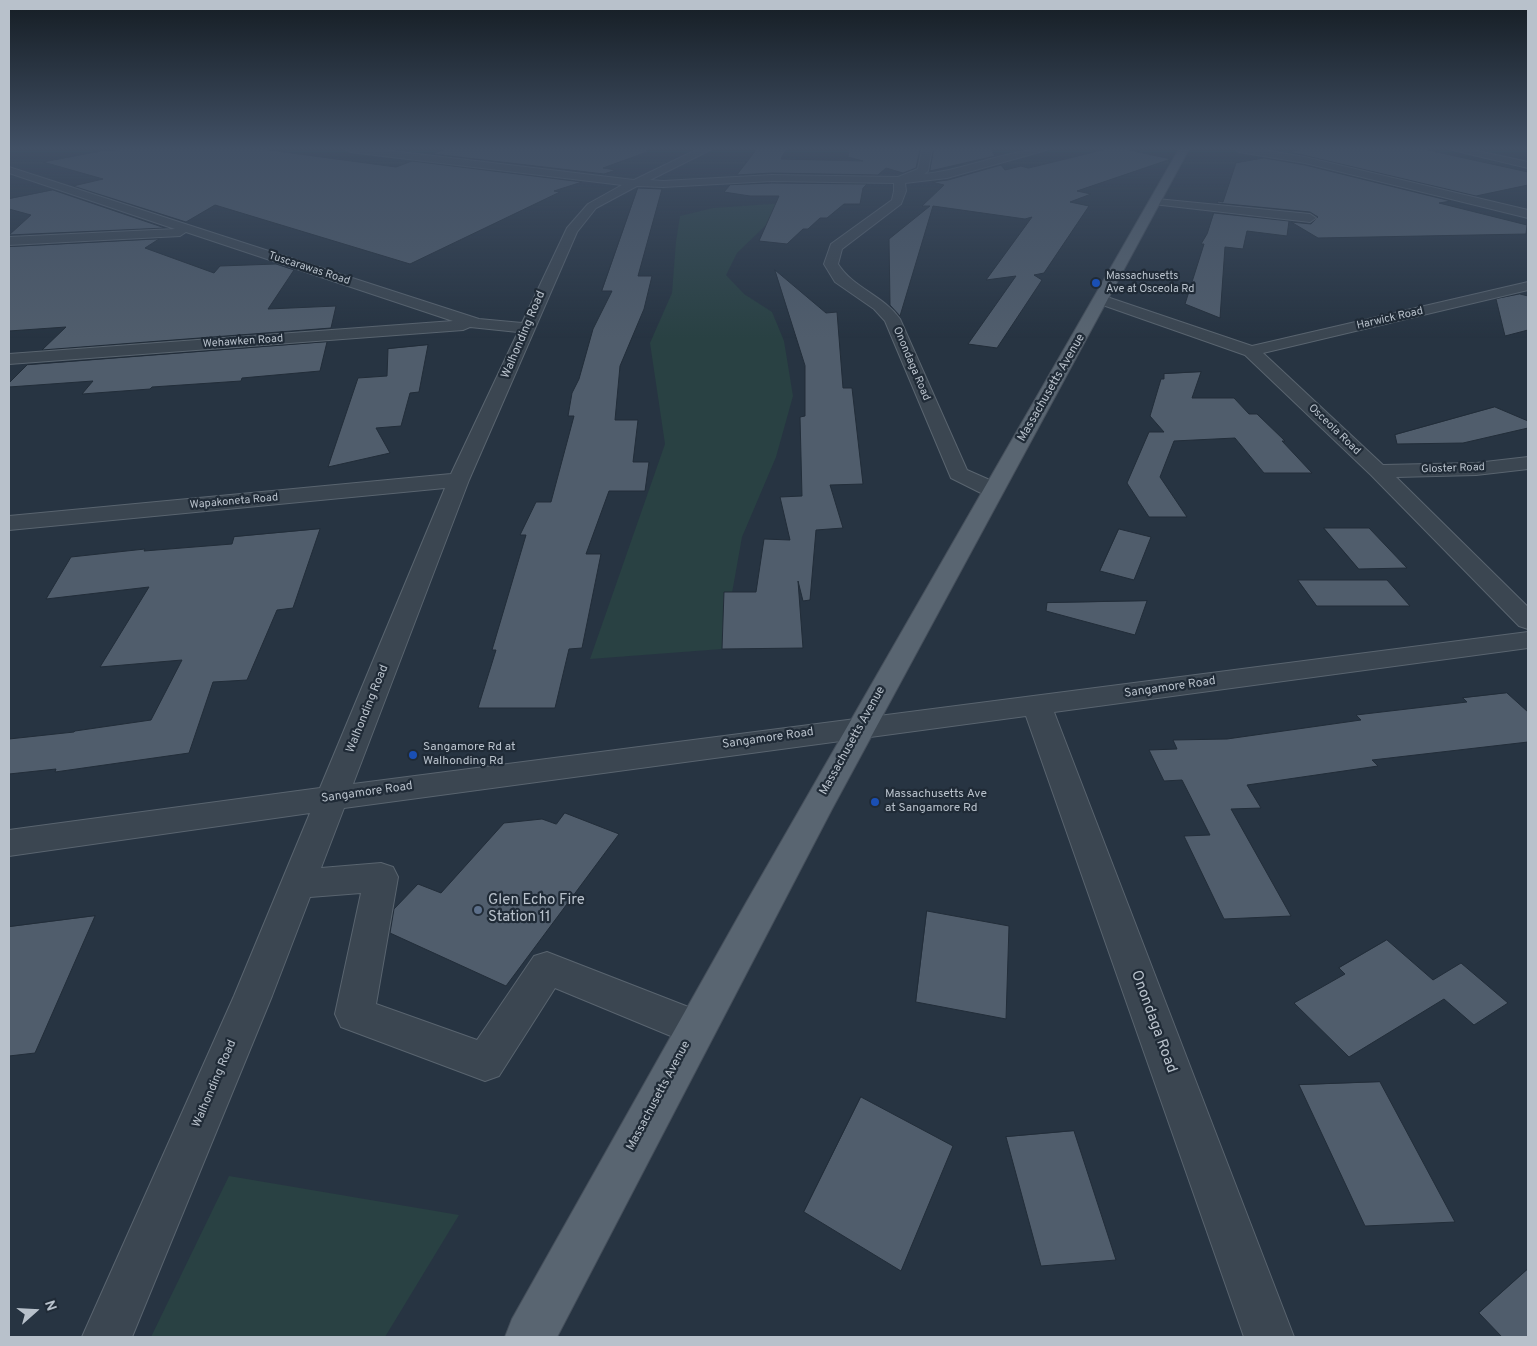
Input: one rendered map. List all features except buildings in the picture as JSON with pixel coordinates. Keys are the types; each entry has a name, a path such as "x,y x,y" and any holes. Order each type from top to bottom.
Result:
{"main road":[{"name":"Massachusetts Avenue","path":"530,1337 695,1028 861,727 1151,212"}],"street":[{"name":"Tuscarawas Road","path":"134,212 477,324 526,328"},
{"name":"Walhonding Road","path":"107,1337 299,884 459,480 504,384 526,328 571,231 587,212"},
{"name":"Onondaga Road","path":"884,212 836,247 831,264 840,279 879,306 892,319 958,474 993,490"},
{"path":"1251,212 1310,218"},
{"path":"9,241 194,232"},
{"name":"Harwick Road","path":"1251,351 1528,286"},
{"name":"Osceola Road","path":"1102,300 1251,351 1378,472 1528,621"},
{"name":"Wehawken Road","path":"9,359 477,324"},
{"name":"Gloster Road","path":"1378,472 1476,469 1528,463"},
{"name":"Wapakoneta Road","path":"9,523 459,480"},
{"name":"Sangamore Road","path":"9,843 861,727 1037,706 1528,640"},
{"name":"Onondaga Road","path":"1037,706 1269,1337"},
{"path":"299,884 381,877 354,1014 485,1062 547,968 695,1028"}],"green space":[{"path":"697,212 786,212 765,226 737,253 726,275 744,294 772,312 784,341 793,396 776,457 742,537 722,649 590,659 665,444 650,343 672,293 680,216"},
{"path":"229,1176 459,1215 385,1337 151,1337"}],"place":[{"name":"Massachusetts Ave at Osceola Rd","path":"1096,283"},
{"name":"Sangamore Rd at Walhonding Rd","path":"413,755"},
{"name":"Massachusetts Ave at Sangamore Rd","path":"875,802"},
{"name":"Glen Echo Fire Station 11","path":"478,910"}]}
